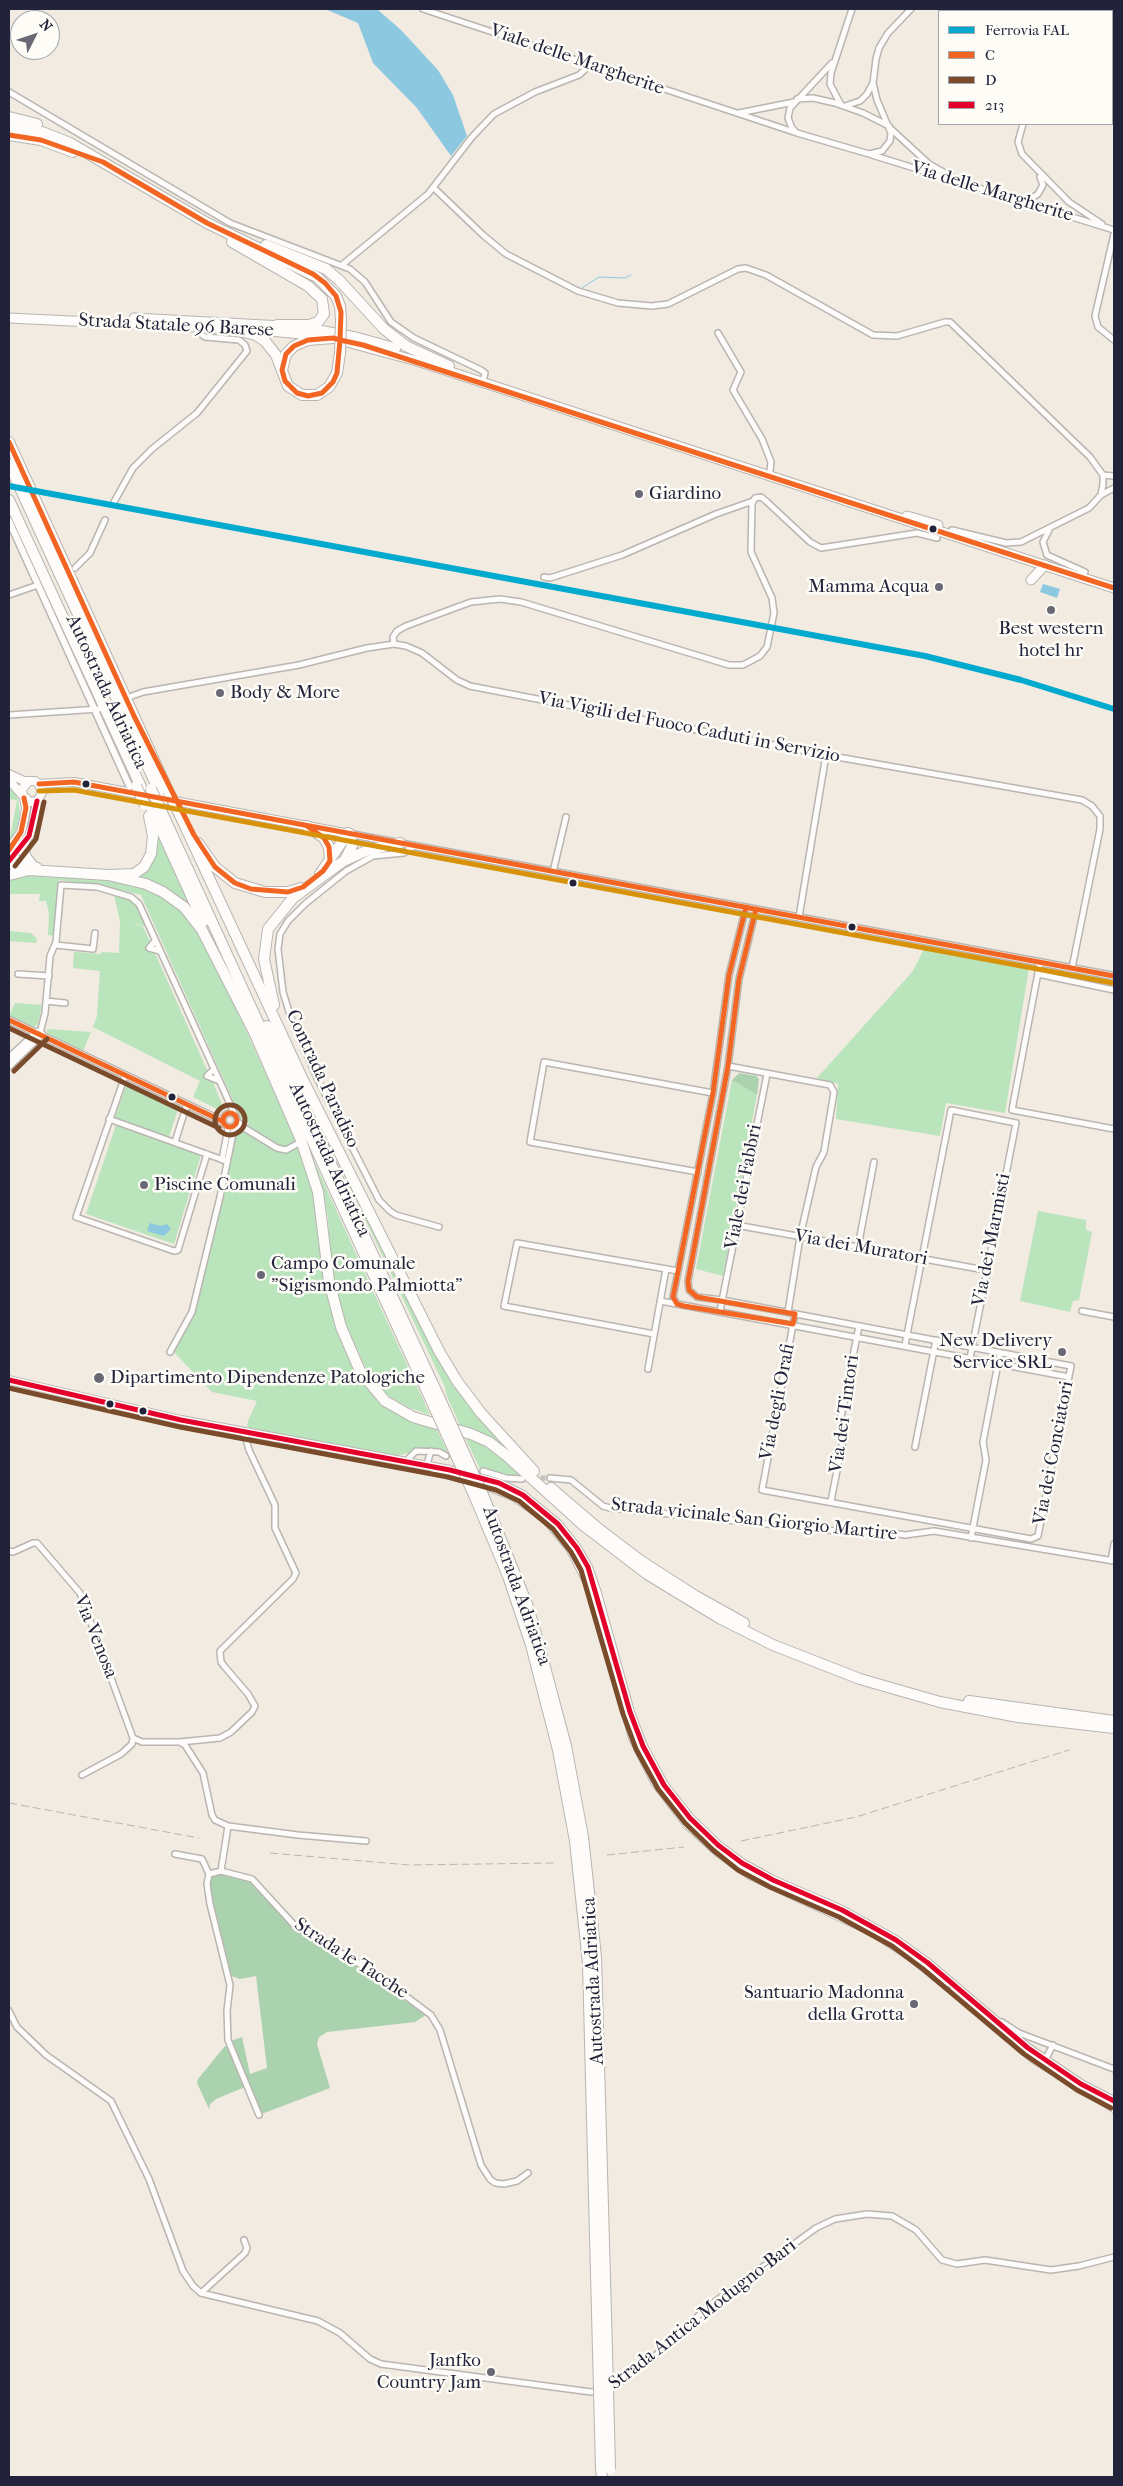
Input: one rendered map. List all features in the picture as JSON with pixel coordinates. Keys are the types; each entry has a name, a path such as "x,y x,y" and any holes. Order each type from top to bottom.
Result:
{"highway":[{"path":"9,117 36,124 207,223 322,280 336,296 340,306 340,353 338,369 333,382 326,390 317,394 302,395 292,390 285,380 276,355 265,341 256,335 231,329"},
{"path":"9,126 42,132 70,144"},
{"path":"9,135 41,140 103,162"},
{"path":"207,223 232,241 308,286 322,299 324,314 318,322 309,325 277,325"},
{"path":"222,231 242,236 326,269 339,280 384,330 406,346 449,366"},
{"path":"282,370 286,354 294,346 308,340 333,338"},
{"path":"9,442 15,477 39,508 134,716 152,791 163,807 198,842 214,867 227,878 251,890 276,892 296,890 312,882 349,834"},
{"name":"Autostrada Adriatica","path":"9,464 15,477 16,502 152,791"},
{"path":"16,502 94,685 152,791 163,807 439,1351 457,1381 514,1452 599,1529 679,1586 783,1642 855,1671 964,1701 1114,1721"},
{"path":"9,875 22,871 108,875 134,874 147,862 151,854 153,836 150,818 163,807"},
{"path":"163,807 311,1166 322,1214 333,1301 341,1327 360,1371 379,1396 413,1417 480,1437 513,1461 583,1525 647,1574 721,1618 773,1645 860,1679 940,1702 1018,1717 1114,1728"},
{"name":"Autostrada Adriatica","path":"163,807 478,1494 526,1604 566,1746 583,1837 596,1957 602,2351 606,2473"},
{"path":"307,826 324,838 329,847 330,861"},
{"path":"345,860 352,846 349,834"},
{"path":"302,1080 271,996 266,975 264,946 272,923 284,907 345,860 368,850 400,843"},
{"path":"24,844 27,860 35,867"},
{"path":"10,855 35,867 50,871"},
{"path":"10,855 14,866 22,871"},
{"path":"108,875 158,889 175,900 192,915 202,930 255,1034"}],"main road":[{"name":"Strada Statale 96 Barese","path":"9,312 277,325 356,337 1114,581"},
{"name":"Strada Statale 96 Barese","path":"9,318 290,332 333,338 416,361 921,526 934,534 1029,560 1114,588"},
{"path":"1029,560 1031,580 1045,566"},
{"path":"9,774 39,784 74,782 152,791 349,834"},
{"path":"9,780 23,797 30,802 38,800 54,788 74,782"},
{"path":"10,855 24,820 26,808 22,789 29,782"},
{"path":"10,855 24,844 33,824 38,800 42,793 39,784"},
{"path":"9,1380 63,1394 244,1432 468,1474 513,1490 545,1512 570,1538 592,1577 630,1712 642,1746 664,1786 704,1832 742,1862 773,1880 842,1910 896,1940 928,1963 1046,2060 1081,2084 1114,2100"},
{"path":"426,1467 488,1486 513,1496 535,1510 562,1537 578,1560 591,1589 627,1722 642,1758 671,1805 704,1840 726,1859 758,1879 842,1916 892,1944 939,1978 1034,2059 1114,2108"}],"street":[{"name":"Viale delle Margherite","path":"422,9 675,93"},
{"path":"843,106 830,84 832,63 852,9"},
{"path":"843,106 860,101 868,94 873,83 879,48 888,33 911,9"},
{"path":"797,133 788,118 790,108 795,100 832,63"},
{"path":"342,265 410,211 434,188 472,137 494,114 535,92 579,75 591,64"},
{"path":"869,154 882,151 890,141 890,127 877,100 873,83"},
{"path":"9,92 230,223 342,265 357,274 364,282 391,322 414,338 481,370 485,373 484,377"},
{"name":"Via delle Margherite","path":"675,93 797,133 1112,229"},
{"path":"736,113 813,98 843,106 890,127 929,164 963,183"},
{"path":"1015,199 1030,199 1041,190 1042,179 1020,149 1019,135 1023,125"},
{"path":"1036,170 1069,202 1112,229"},
{"path":"434,188 483,235 506,254 578,292 618,302 652,306 668,304 700,290 738,269 746,268 766,274 873,335 897,336 950,322 1090,457 1103,475 1101,495"},
{"path":"1114,234 1095,316 1098,327 1114,340"},
{"path":"114,502 128,476 141,460 197,413 247,351 245,345 239,340 205,337 200,327"},
{"path":"718,333 741,372 733,390 765,446 771,462 770,471"},
{"path":"1103,475 1114,476"},
{"path":"952,530 1011,544 1022,542 1089,508 1101,495 1114,488"},
{"path":"544,576 550,578 622,555 759,497 763,498 810,542 821,548 864,543 922,532 934,534"},
{"path":"394,644 393,637 397,631 406,626 462,605 490,599 521,602 729,665 744,665 755,660 764,652 773,619 772,598 751,552 753,501"},
{"path":"75,568 90,553 105,520"},
{"path":"9,521 98,709 152,791"},
{"path":"1049,529 1043,542 1047,555 1085,572"},
{"path":"9,536 16,538"},
{"path":"9,595 38,585"},
{"name":"Via Vigili del Fuoco Caduti in Servizio","path":"132,696 143,692 299,666 367,648 394,644 406,646 422,653 457,680 470,686 826,755 1082,800 1092,806 1100,816 1100,829 1072,968"},
{"path":"9,715 98,709"},
{"path":"799,917 826,755"},
{"path":"553,872 566,817"},
{"path":"349,834 1114,976"},
{"name":"Contrada Paradiso","path":"414,846 404,853 379,854 354,866 305,904 285,925 279,938 280,968 290,1015 318,1080 383,1206 396,1214 439,1227"},
{"path":"9,1066 40,1033 46,1001 50,956 56,945 61,887 64,884 97,887 132,897 139,904 237,1121 246,1129 282,1149 297,1144"},
{"path":"677,1304 673,1297 713,1093 729,976 746,907"},
{"path":"756,909 739,979 728,1066 688,1281 690,1290 697,1297 788,1312 1000,1353 983,1442 986,1460 971,1538"},
{"path":"56,945 93,948 95,933"},
{"path":"1040,962 1012,1110 1114,1129"},
{"path":"18,974 49,976"},
{"path":"1038,974 1114,990"},
{"path":"46,1001 65,1003"},
{"path":"9,1020 40,1033 124,1076 222,1121 234,1130 224,1160 220,1197 192,1312 170,1352"},
{"path":"9,1058 40,1033"},
{"path":"698,1172 530,1142 544,1062 713,1093"},
{"path":"728,1066 830,1085 833,1088 824,1152 816,1167 800,1237 788,1312"},
{"name":"Viale dei Fabbri","path":"720,1310 767,1074"},
{"path":"124,1076 76,1217 174,1251 178,1250 207,1154"},
{"path":"222,1121 226,1114 227,1101"},
{"path":"175,1142 187,1104"},
{"name":"Via dei Marmisti","path":"921,1259 951,1110 1016,1123 985,1270 970,1358"},
{"path":"226,1114 235,1115"},
{"path":"109,1118 224,1160"},
{"path":"230,1127 237,1121"},
{"path":"331,1127 340,1123"},
{"path":"230,1127 246,1129"},
{"path":"858,1247 874,1162"},
{"name":"Via dei Muratori","path":"736,1225 985,1270"},
{"path":"654,1334 504,1306 517,1243 678,1271"},
{"path":"905,1345 921,1259"},
{"path":"648,1369 666,1268"},
{"path":"660,1301 720,1310 1069,1377"},
{"path":"1082,1311 1114,1317"},
{"name":"Via degli Orafi","path":"795,1314 762,1490 831,1501"},
{"name":"Via dei Tintori","path":"831,1501 844,1435 842,1417 859,1326"},
{"path":"915,1446 936,1340"},
{"name":"Via dei Conciatori","path":"973,1529 1035,1538 1040,1529 1071,1366 1000,1353"},
{"path":"82,1775 121,1754 135,1739 180,1742 220,1738 231,1732 252,1712 255,1706 248,1694 221,1662 220,1651 293,1579 296,1573 276,1528 276,1506 249,1450 244,1432"},
{"path":"408,1463 409,1458 416,1451 431,1451 446,1456"},
{"path":"426,1467 431,1451"},
{"path":"483,1471 506,1478 522,1479"},
{"name":"Strada vicinale San Giorgio Martire","path":"550,1478 570,1480 603,1506 610,1508 856,1533 878,1531 904,1535 934,1531 1113,1561"},
{"path":"831,1501 973,1529"},
{"name":"Via Venosa","path":"9,1551 13,1552 37,1543 80,1593 135,1739"},
{"path":"1113,1561 1114,1544"},
{"path":"180,1742 194,1758 203,1773 212,1815 215,1820 228,1826 298,1835 366,1840"},
{"path":"209,1874 221,1871 228,1826"},
{"path":"176,1854 202,1859 209,1874 207,1884 210,1904 230,1985 227,2011 228,2040 259,2115"},
{"name":"Strada le Tacche","path":"221,1871 246,1876 269,1896 296,1927 372,1971 431,2015 440,2030 481,2165 495,2183 504,2184 516,2181 528,2173"},
{"path":"9,2011 17,2027 31,2042 46,2055 105,2095 115,2107 148,2179 183,2271 193,2286 201,2292 245,2253 247,2248 244,2240"},
{"path":"985,2011 1019,2033 1114,2069"},
{"path":"1046,2060 1053,2045"},
{"name":"Strada Antica Modugno-Bari","path":"201,2292 318,2321 340,2333 374,2362 592,2392 605,2391 615,2387 633,2370 656,2355 699,2313 816,2228 829,2221 853,2216 885,2215 902,2220 916,2230 942,2260 957,2264 984,2260 1051,2270 1079,2266 1114,2257"}],"green space":[{"path":"9,785 18,799 20,815 15,834 9,843 17,800 9,799"},
{"path":"158,836 190,906 189,908 138,878"},
{"path":"16,874 91,877 145,887 177,903 201,931 297,1143 287,1147 278,1146 247,1127 249,1123 241,1118 141,895 105,886 59,880 55,936 48,935 49,913 46,901 39,901 40,894 10,894 9,902 9,877"},
{"path":"114,895 128,899 136,906 146,927 129,921 143,927 150,941 146,949 155,953 207,1070 204,1077 213,1082 223,1107 221,1111 193,1097 200,1081 93,1027 97,1016 100,971 73,968 74,952 119,953 120,921"},
{"path":"9,931 31,933 37,939 36,943 9,941"},
{"path":"925,947 1029,968 1005,1113 946,1103 940,1136 836,1119 838,1084 817,1078 913,971"},
{"path":"15,1003 42,1005 38,1024 34,1027 9,1016"},
{"path":"47,1029 91,1032 83,1051 47,1033"},
{"path":"739,1073 756,1076 759,1079 757,1095 732,1080"},
{"path":"732,1080 757,1095 723,1276 696,1269"},
{"path":"127,1083 179,1106 169,1137 115,1118"},
{"path":"314,1112 463,1397 510,1452 494,1439 460,1425 446,1394 445,1387"},
{"name":"Piscine Comunali","path":"116,1125 201,1155 174,1244 86,1214"},
{"path":"239,1131 245,1131 275,1149 298,1146 311,1183 325,1271 364,1382 436,1428 448,1453 429,1448 400,1455 391,1455 252,1430 247,1426 257,1401 212,1392 172,1350 194,1314 235,1134"},
{"path":"306,1143 430,1415 410,1408 387,1395 367,1371 350,1334 335,1292 328,1218 321,1182"},
{"path":"1038,1211 1086,1220 1086,1230 1092,1232 1079,1300 1073,1301 1070,1312 1020,1301"},
{"path":"464,1435 477,1439 503,1458 521,1476 493,1472 479,1467"},
{"path":"215,1872 246,1876 296,1927 372,1971 426,2015 415,2022 327,2032 319,2037 317,2044 330,2088 259,2115 231,2041 242,2037 250,2074 267,2068 256,1976 240,1979 231,1976 214,1915 210,1880"},
{"path":"225,2046 230,2049 245,2087 216,2099 210,2104 209,2109 197,2083 198,2079"}],"water":[{"path":"325,9 377,9 401,30 438,70 453,95 467,136 451,156 417,108 373,63 358,23"},
{"path":"1043,584 1060,589 1057,598 1040,592"},
{"path":"150,1223 161,1226 167,1224 171,1229 164,1236 147,1231"}],"waterway":[{"path":"582,288 599,277 625,278 631,275"}],"tunnel":[{"path":"533,1478 550,1478"}],"railway":[{"path":"741,1841 856,1817 1069,1750"},
{"path":"9,1803 199,1838"},
{"path":"607,1855 684,1847"},
{"path":"270,1853 409,1865 554,1863"}],"rail line":[{"name":"FAL","path":"9,486 925,656 1021,680 1114,709"}],"transit line":[{"name":"C","path":"9,135 41,140 103,162 207,223 313,274 325,283 336,296 341,312 340,340"},
{"name":"C","path":"333,338 340,340 337,373 333,382 322,393 308,396 297,393 285,381 282,370 286,354 294,346 308,340 333,338"},
{"name":"C","path":"340,340 363,345 1114,588"},
{"name":"C","path":"9,442 134,716 194,835 215,867 235,883 251,889 288,892 303,887 323,871 330,861 329,847 324,838 307,826"},
{"name":"C","path":"39,784 74,782 1114,976"},
{"path":"39,791 74,790 1113,983"},
{"name":"C","path":"9,850 21,832 26,808 24,798"},
{"name":"213","path":"9,861 29,836 37,801"},
{"name":"D","path":"15,866 36,839 44,802"},
{"name":"C","path":"746,907 729,975 713,1093 673,1297 677,1304 684,1306 793,1324 795,1314 697,1297 689,1290 688,1281 728,1066 739,979 756,909"},
{"name":"C","path":"9,1020 222,1121"},
{"name":"D","path":"9,1028 219,1128"},
{"name":"D","path":"14,1071 47,1039"},
{"name":"D","path":"230,1105 236,1106 244,1114 245,1120 244,1126 236,1134 230,1135 224,1134 216,1126 215,1120 216,1114 224,1106 230,1105"},
{"name":"C","path":"227,1113 233,1113 237,1120 233,1127 227,1127 223,1123 223,1117 227,1113"},
{"name":"213","path":"9,1380 181,1420 450,1470 499,1483 523,1495 558,1524 577,1548 588,1567 630,1712 643,1746 664,1785 690,1818 718,1845 742,1863 773,1880 842,1910 896,1940 928,1963 1028,2048 1081,2084 1114,2101"},
{"name":"D","path":"9,1388 180,1427 448,1477 496,1490 519,1501 553,1529 571,1552 581,1570 623,1714 636,1749 658,1789 685,1823 713,1850 738,1870 770,1887 839,1917 892,1946 923,1969 1024,2054 1077,2090 1111,2108"}],"place":[{"name":"Giardino","path":"639,494"},
{"name":"Mamma Acqua","path":"939,587"},
{"name":"Best western hotel hr","path":"1051,610"},
{"name":"Body & More","path":"220,693"},
{"name":"Piscine Comunali","path":"144,1185"},
{"name":"Campo Comunale \"Sigismondo Palmiotta\"","path":"261,1275"},
{"name":"New Delivery Service SRL","path":"1062,1352"},
{"name":"Dipartimento Dipendenze Patologiche","path":"99,1378"},
{"name":"Santuario Madonna della Grotta","path":"914,2004"},
{"name":"Janfko Country Jam","path":"491,2372"}]}
